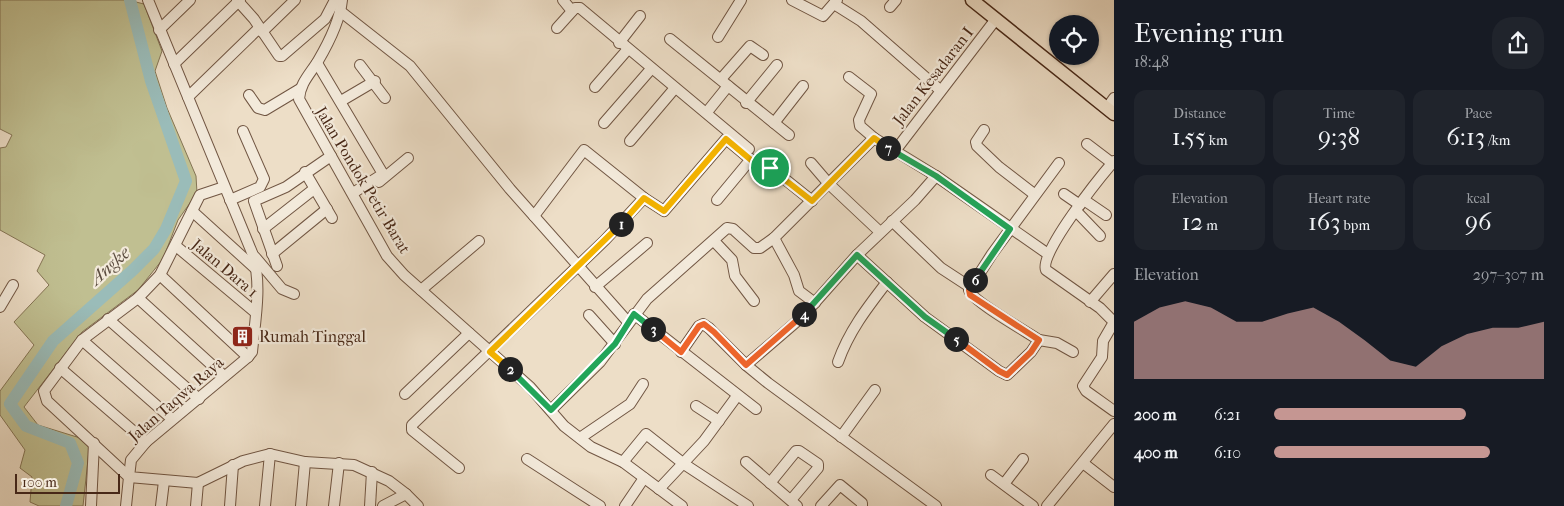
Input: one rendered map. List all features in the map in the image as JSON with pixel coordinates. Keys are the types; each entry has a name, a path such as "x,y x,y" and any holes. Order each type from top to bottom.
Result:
{"main road":[{"path":"972,0 1112,107"}],"street":[{"name":"Jalan Taqwa Raya","path":"126,506 128,468 131,460 146,442 199,399 252,352 256,314 257,269 253,254 148,0"},
{"path":"159,30 190,0"},
{"path":"174,64 239,0 279,56 285,55 325,19 335,0"},
{"path":"188,97 295,0"},
{"path":"249,95 258,108 265,110 300,89 326,46 340,11 342,0"},
{"path":"563,0 572,11"},
{"path":"718,36 741,0"},
{"path":"792,0 823,16 835,2 861,21 940,90"},
{"path":"556,28 572,11 577,7 580,8 650,69 706,112 770,168 812,201"},
{"path":"340,11 410,66 595,287 631,318 681,352 737,396 756,408"},
{"path":"619,42 640,16"},
{"name":"Jalan Kesadaran I","path":"895,151 996,19"},
{"path":"670,39 789,135"},
{"path":"706,112 750,46 764,54"},
{"path":"596,87 628,49"},
{"path":"317,63 383,174 354,196"},
{"path":"360,65 375,81 385,98"},
{"path":"746,102 777,65"},
{"path":"604,123 650,69"},
{"path":"849,77 871,94 858,123 874,138 936,176 1048,254"},
{"path":"341,101 375,81"},
{"path":"774,124 803,86"},
{"path":"630,141 675,88"},
{"name":"Jalan Pondok Petir Barat","path":"300,89 299,99 304,111 387,256 421,290 530,387 564,426 591,447 623,462 682,506"},
{"path":"984,130 976,142 977,146 999,167 1034,194"},
{"path":"230,200 260,187 264,179 242,131"},
{"path":"551,410 615,344 631,318 678,269 714,241 728,227 754,248 760,248 774,238 874,138"},
{"path":"534,216 584,150 644,198 664,211 726,139 763,170 770,168"},
{"path":"1087,144 1113,162 1080,206 1048,254 1044,266 1046,270 1090,302 1114,323 1103,340 1102,358 1084,388 1114,411"},
{"path":"277,266 255,207 256,199 286,187 305,172 331,156"},
{"path":"354,196 408,158"},
{"path":"717,200 751,159"},
{"path":"811,163 829,184 880,232"},
{"path":"1059,163 1034,194 970,287 970,295 1039,340 1057,343 1073,352"},
{"path":"272,254 330,214 305,172"},
{"path":"746,365 815,303 857,255 936,176"},
{"path":"224,187 203,192 160,275 138,298 82,340 46,386 44,395 129,477 198,483 233,465 270,454 305,462 339,462 372,472 406,494 418,506"},
{"path":"263,229 314,189"},
{"path":"1064,194 1080,206 1106,215"},
{"path":"460,468 412,430 412,425 490,352 644,198"},
{"path":"1080,206 1100,236"},
{"path":"192,211 257,269"},
{"path":"892,221 941,268 970,287"},
{"path":"774,238 794,276 799,291 815,303"},
{"path":"421,290 478,241"},
{"path":"714,241 732,260 735,276 754,301"},
{"path":"595,287 647,243"},
{"name":"Jalan Dara 1","path":"176,246 256,314"},
{"path":"253,254 278,286 294,294"},
{"path":"857,255 925,317 1005,375 1015,368 1039,340"},
{"path":"1090,302 1114,274"},
{"path":"160,275 248,356"},
{"path":"838,362 856,324 887,282"},
{"path":"0,308 13,285"},
{"path":"138,298 224,376"},
{"path":"588,315 615,344"},
{"path":"108,319 199,399"},
{"path":"681,352 699,326 704,324 746,365 936,506"},
{"path":"405,394 469,333"},
{"path":"82,340 172,419"},
{"path":"60,368 146,442"},
{"path":"580,438 630,404 643,384"},
{"path":"841,437 875,390"},
{"path":"660,489 684,464 737,396"},
{"path":"696,406 719,421"},
{"path":"1047,506 1114,424"},
{"path":"623,462 646,434 684,464 748,506"},
{"path":"91,506 94,443"},
{"path":"746,462 770,483 794,503 818,468 818,464 798,451 770,483"},
{"path":"265,506 270,454"},
{"path":"1004,484 1023,459"},
{"path":"527,460 600,506"},
{"path":"301,506 305,462"},
{"path":"334,506 339,462"},
{"path":"1083,463 1114,487"},
{"path":"230,506 233,465"},
{"path":"370,506 372,472"},
{"path":"991,476 1033,506"},
{"path":"626,506 644,478"},
{"path":"161,506 164,481"},
{"path":"196,506 198,483"},
{"path":"821,506 840,485 862,503 862,506"},
{"path":"383,506 406,494"}],"shaded area":[{"path":"0,0 128,0 144,4 162,51 155,71 167,108 196,176 197,193 178,220 163,259 138,290 82,332 24,407 38,425 90,441 83,506 39,506 30,502 32,477 20,468 25,450 0,415 0,391 34,345 14,322 49,285 37,271 45,255 0,230 0,148 6,147 12,135 0,129"}],"waterway":[{"name":"Angke","path":"66,506 78,463 70,443 26,426 10,404 53,341 154,249 166,229 186,181 151,81 130,0"}],"place":[{"name":"Rumah Tinggal","path":"243,336"}],"route":[{"path":"874,138 943,181 1010,229 970,287 969,293 991,310 1039,340 1036,345 1010,373 1005,375 925,317 857,255 802,317 778,335 746,365 704,324 699,326 681,352 634,314 615,344 600,362 551,410 530,387 490,352 605,240 644,198 664,211 724,140 728,140 763,170 770,168 812,201 874,138"}]}
